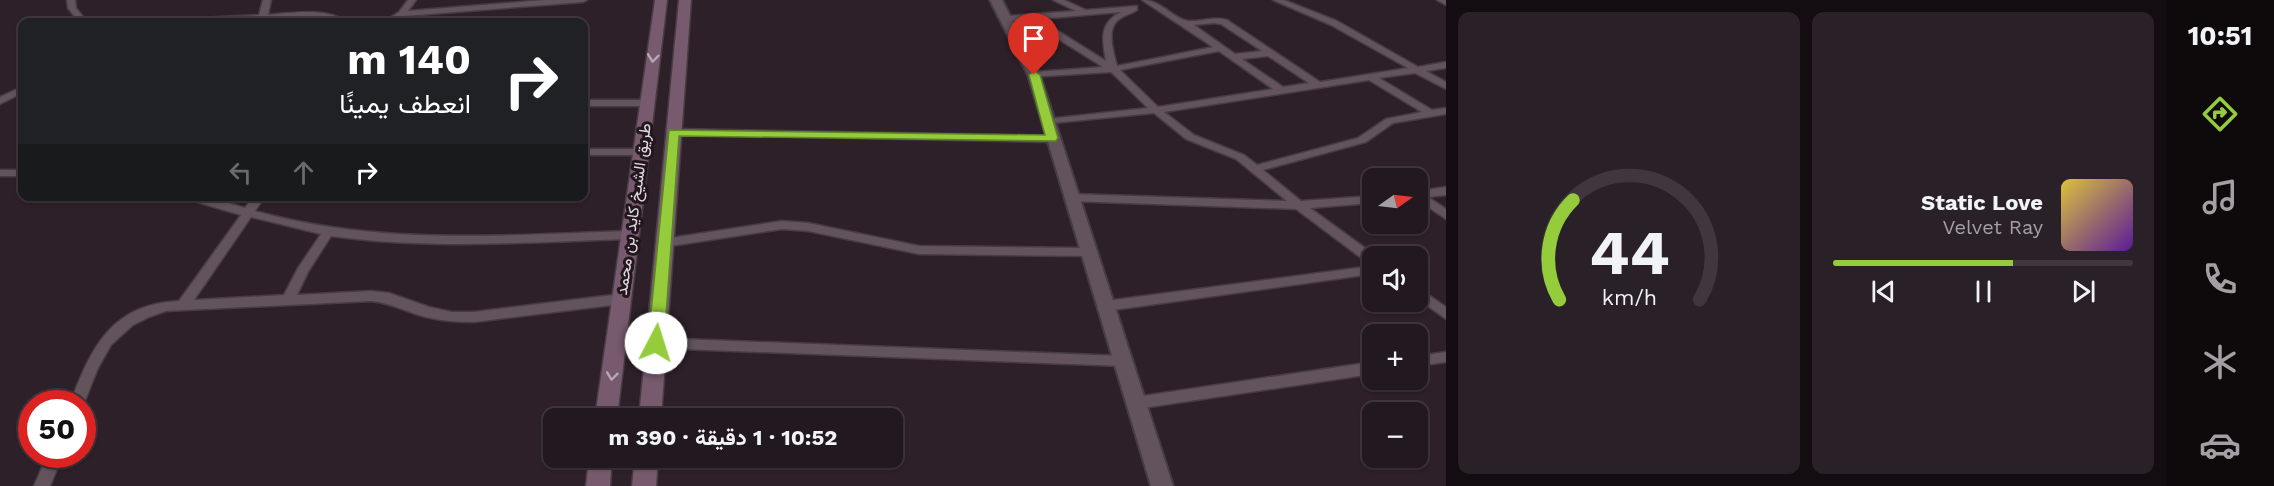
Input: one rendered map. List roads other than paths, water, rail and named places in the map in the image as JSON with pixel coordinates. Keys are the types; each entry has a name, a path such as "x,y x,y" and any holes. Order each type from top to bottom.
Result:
{"main road":[{"name":"طريق الشيخ كايد بن محمد","path":"607,408 661,0"},
{"name":"طريق الشيخ كايد بن محمد","path":"651,408 685,0"},
{"path":"635,200 668,199"},
{"path":"598,486 600,468"},
{"path":"644,486 645,468"}],"street":[{"path":"71,0 72,8 80,18"},
{"path":"265,18 267,0"},
{"path":"395,18 402,14 412,0"},
{"path":"548,0 563,1"},
{"path":"402,14 583,0"},
{"path":"996,0 1034,75 1162,486"},
{"path":"1113,69 1109,53 1109,27 1113,21 1145,0 1186,24 1282,91"},
{"path":"1277,0 1334,23 1446,86"},
{"path":"1441,0 1446,3"},
{"path":"1048,15 1057,9 1058,1 1089,12"},
{"path":"1007,19 1134,8"},
{"path":"292,18 319,16 327,18"},
{"path":"1030,17 1113,69 1156,110 1190,137 1240,157 1362,252"},
{"path":"1186,24 1220,21 1318,85"},
{"path":"1034,75 1113,69 1219,48"},
{"path":"1233,57 1270,53"},
{"path":"1047,122 1156,110 1445,65"},
{"path":"1371,77 1431,114"},
{"path":"0,101 18,92"},
{"path":"588,103 647,103"},
{"path":"1256,169 1362,140 1390,121 1446,111"},
{"path":"673,132 1052,138"},
{"path":"588,152 641,152"},
{"path":"0,172 18,173"},
{"path":"1428,194 1446,191"},
{"path":"1072,198 1299,205 1362,200"},
{"path":"207,201 249,214 329,231 411,239 630,235"},
{"path":"183,305 257,201"},
{"path":"1428,202 1446,215"},
{"path":"664,243 782,225 808,227 919,250 1090,252"},
{"path":"289,299 302,271 329,231"},
{"path":"1106,306 1362,271"},
{"path":"83,390 101,346 113,332 146,312 165,306 380,296 452,318 621,299"},
{"path":"1428,300 1446,314"},
{"path":"656,343 1123,361"},
{"path":"1428,360 1446,357"},
{"path":"1136,403 1362,369"},
{"path":"42,486 50,468"}]}
